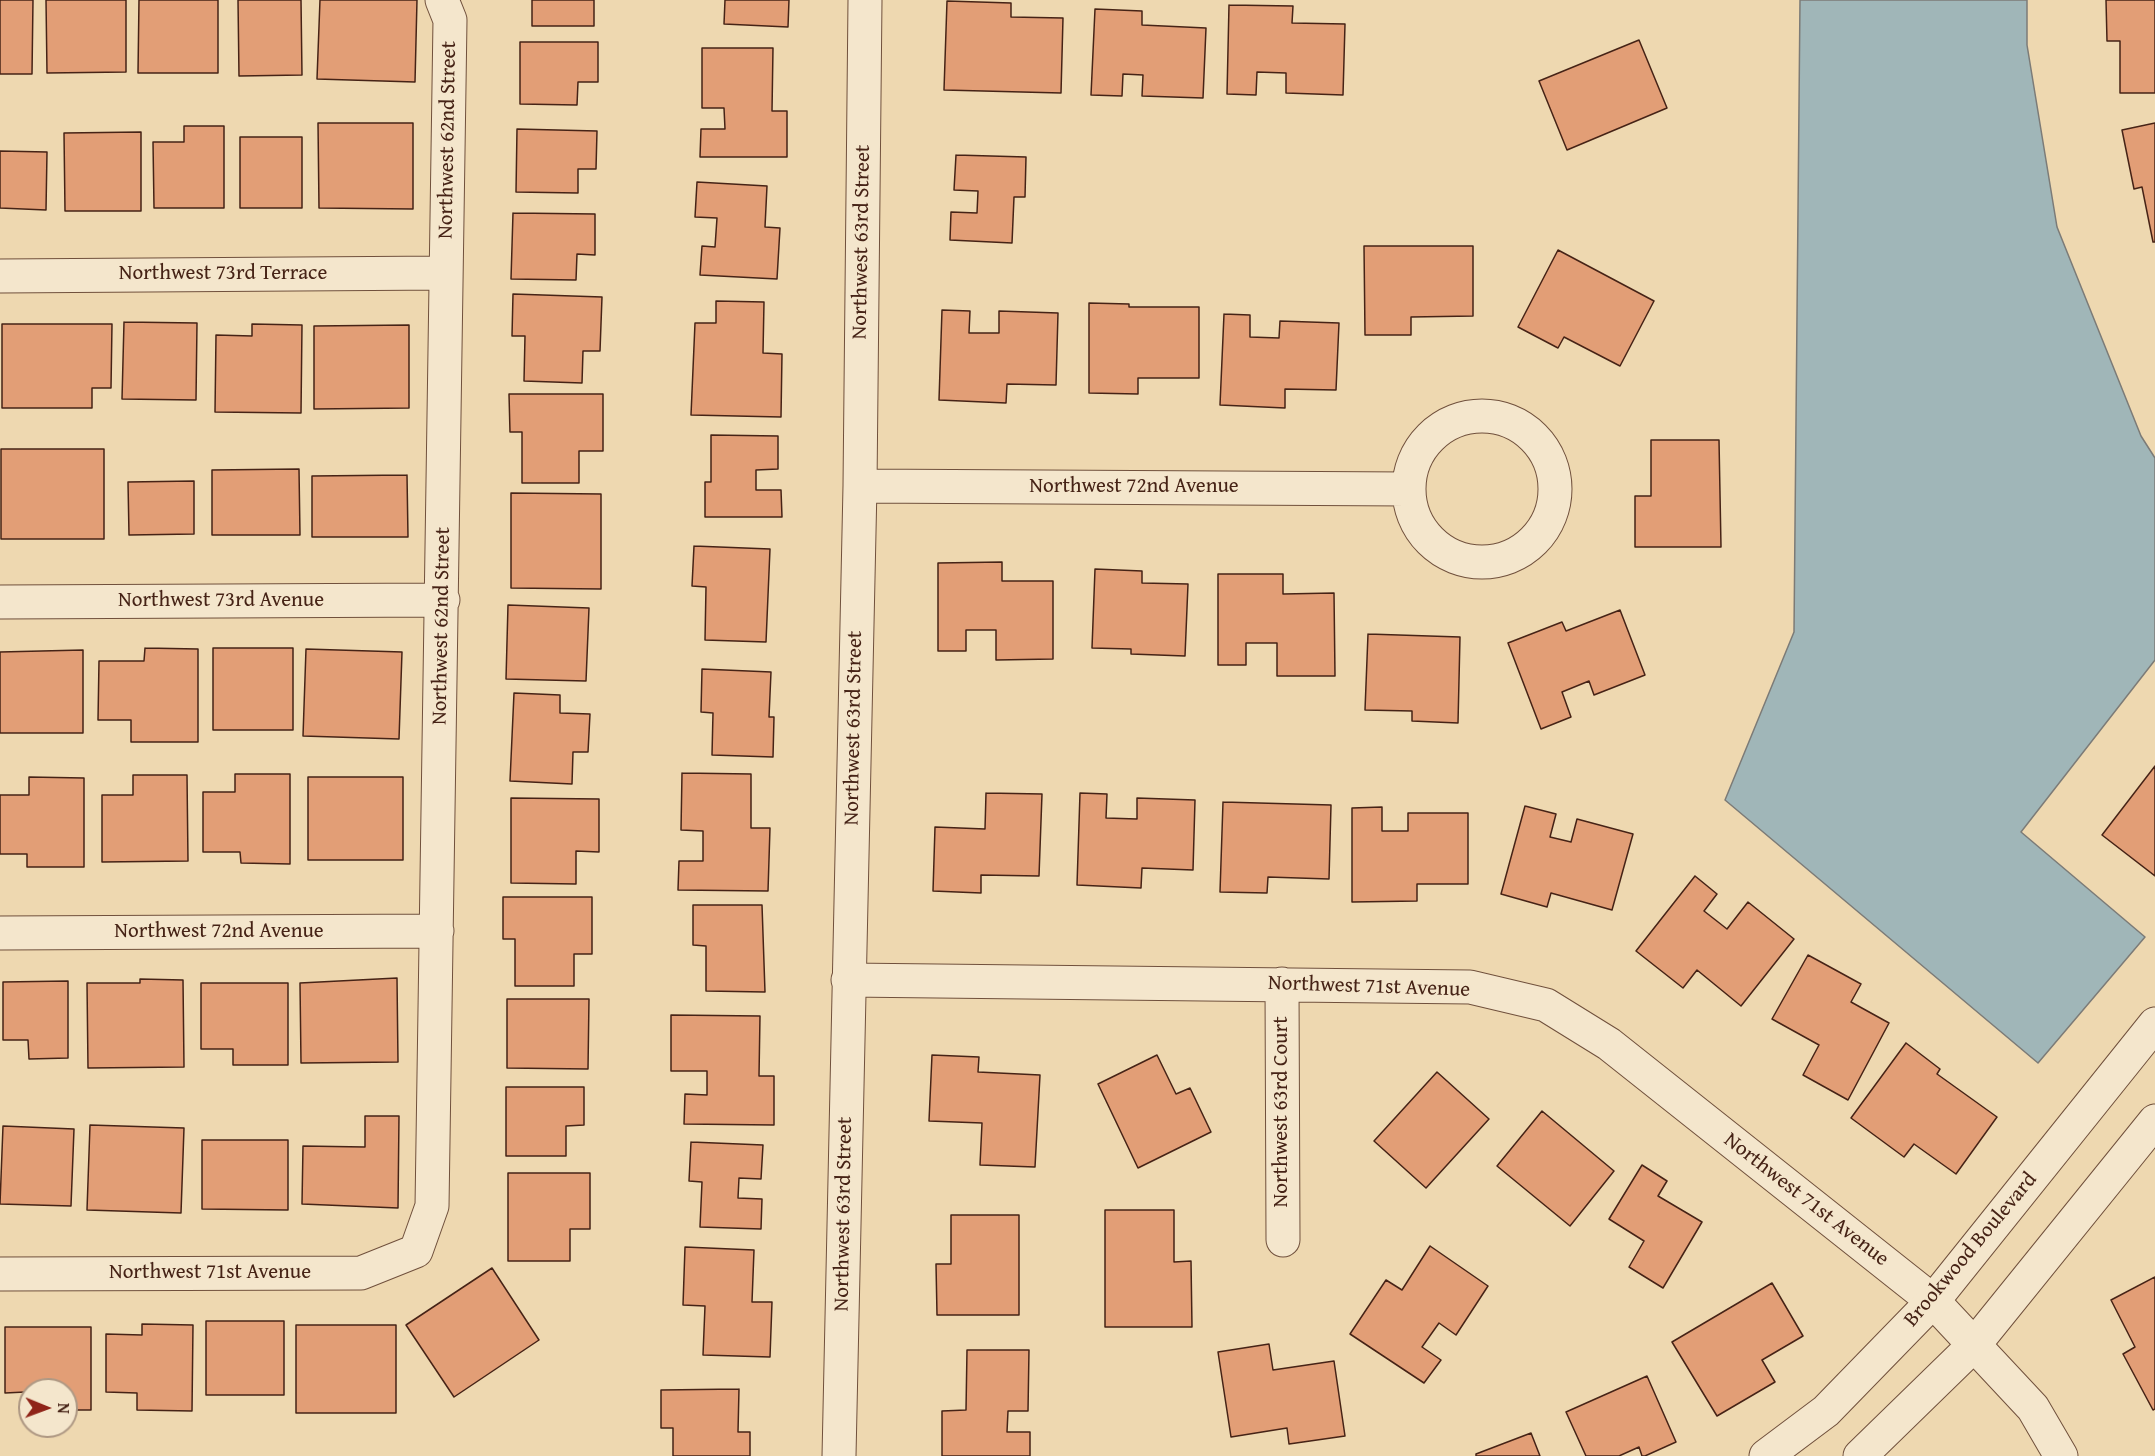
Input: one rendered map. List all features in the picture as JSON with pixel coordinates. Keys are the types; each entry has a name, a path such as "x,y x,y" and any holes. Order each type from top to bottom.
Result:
{"street":[{"name":"Northwest 62nd Street","path":"416,1251 432,1206 443,600 445,273 450,20 442,0"},
{"name":"Northwest 63rd Street","path":"839,1456 860,486 865,0"},
{"name":"Northwest 73rd Terrace","path":"0,276 445,273"},
{"path":"1484,416 1507,420 1527,432 1543,449 1552,470 1555,493 1550,516 1537,538 1524,549 1493,562 1468,562 1444,553 1425,536 1412,514 1408,489 1412,466 1423,445 1431,437 1440,429 1461,418 1484,416"},
{"name":"Northwest 72nd Avenue","path":"860,486 1408,489"},
{"name":"Northwest 73rd Avenue","path":"0,602 443,600"},
{"name":"Northwest 72nd Avenue","path":"0,933 437,931"},
{"name":"Northwest 71st Avenue","path":"848,980 1470,987 1546,1005 1609,1044 1933,1301 2033,1408 2061,1456"},
{"name":"Northwest 63rd Court","path":"1282,984 1283,1240"},
{"name":"Brookwood Boulevard","path":"1766,1456 1826,1411 1933,1301 2155,1024"},
{"path":"1860,1456 1974,1345 2155,1121"},
{"name":"Northwest 71st Avenue","path":"0,1274 361,1273 416,1251"}],"shaded area":[{"path":"1800,0 2027,0 2027,45 2057,227 2141,436 2155,458 2155,660 2021,832 2145,937 2038,1063 1725,800 1794,632"}],"building":[{"path":"0,0 33,0 32,74 0,74"},
{"path":"46,0 126,0 126,72 47,73"},
{"path":"139,0 218,0 218,73 138,73"},
{"path":"238,0 301,0 302,75 239,76"},
{"path":"320,0 417,0 415,82 317,79"},
{"path":"532,0 594,0 594,26 532,26"},
{"path":"725,0 789,0 788,27 724,24"},
{"path":"2106,0 2155,0 2155,93 2120,93 2120,41 2107,41"},
{"path":"947,1 1011,3 1011,17 1063,18 1061,93 944,90"},
{"path":"1229,5 1293,6 1292,23 1345,24 1343,95 1286,93 1286,73 1257,72 1256,95 1227,94"},
{"path":"1095,9 1142,11 1142,25 1206,28 1203,98 1142,96 1143,75 1123,74 1122,96 1091,95"},
{"path":"1639,40 1667,108 1567,150 1539,81"},
{"path":"520,42 598,42 598,82 578,82 577,105 520,104"},
{"path":"702,48 773,48 772,111 787,111 787,157 700,157 701,129 725,129 724,108 702,108"},
{"path":"318,123 413,123 413,209 319,208"},
{"path":"2155,123 2155,242 2153,242 2142,187 2134,189 2122,130"},
{"path":"184,126 224,126 224,208 154,208 153,142 184,142"},
{"path":"517,129 597,131 596,169 578,169 578,193 516,192"},
{"path":"141,132 141,211 65,211 64,133"},
{"path":"240,137 302,137 302,208 240,208"},
{"path":"0,151 47,152 46,210 0,208"},
{"path":"956,155 1026,157 1025,197 1014,197 1012,243 950,240 951,212 977,213 978,191 954,190"},
{"path":"697,182 767,186 765,227 780,228 777,279 700,275 702,246 715,247 717,218 695,217"},
{"path":"513,213 595,214 595,255 577,254 576,280 511,279"},
{"path":"1364,246 1473,246 1473,316 1411,317 1411,335 1365,335"},
{"path":"1558,250 1654,301 1620,366 1564,337 1558,348 1518,327"},
{"path":"513,294 602,297 600,351 583,351 582,383 524,381 525,336 512,336"},
{"path":"716,301 764,302 763,353 782,354 781,417 691,415 695,323 716,323"},
{"path":"1089,303 1129,304 1129,307 1199,307 1199,378 1138,378 1138,394 1089,393"},
{"path":"942,310 970,311 969,333 999,333 999,311 1058,313 1056,385 1007,384 1006,403 939,400"},
{"path":"1224,314 1250,315 1250,337 1279,338 1280,321 1339,323 1336,390 1285,389 1285,408 1220,405"},
{"path":"124,322 197,323 196,400 122,399"},
{"path":"2,324 112,324 111,388 92,388 92,408 2,408"},
{"path":"252,324 302,325 301,413 215,412 216,335 252,336"},
{"path":"409,325 409,408 314,409 314,326"},
{"path":"509,394 603,394 603,451 579,451 579,483 522,483 522,432 510,432"},
{"path":"711,435 778,436 778,469 756,470 756,490 781,490 782,517 705,517 705,482 711,482"},
{"path":"1651,440 1719,440 1721,547 1635,547 1635,496 1651,496"},
{"path":"1,449 104,449 104,539 1,539"},
{"path":"299,469 300,535 212,535 212,470"},
{"path":"407,475 408,537 312,537 312,476"},
{"path":"194,481 194,534 129,535 128,482"},
{"path":"511,493 601,494 601,589 511,588"},
{"path":"694,546 770,549 766,642 705,640 706,587 692,586"},
{"path":"1002,562 1002,581 1053,581 1053,659 996,660 996,630 966,630 966,651 938,651 938,563"},
{"path":"1095,569 1142,571 1142,583 1188,584 1185,656 1131,654 1131,649 1092,648"},
{"path":"1218,574 1283,574 1283,594 1334,593 1335,676 1277,676 1277,643 1246,643 1246,665 1218,665"},
{"path":"508,605 589,608 586,681 506,679"},
{"path":"1620,610 1645,675 1594,695 1589,681 1562,692 1571,717 1541,729 1508,643 1562,622 1566,631"},
{"path":"1368,634 1460,637 1458,723 1412,721 1412,711 1365,710"},
{"path":"145,648 198,649 198,742 131,742 131,720 98,720 99,661 144,661"},
{"path":"213,648 293,648 293,730 213,730"},
{"path":"306,649 402,652 399,739 303,736"},
{"path":"83,650 83,733 0,733 0,652"},
{"path":"702,669 771,672 769,717 774,717 773,757 712,755 713,713 701,712"},
{"path":"514,693 560,695 560,713 590,714 588,752 573,752 572,784 510,781"},
{"path":"2155,766 2155,876 2102,835"},
{"path":"682,773 751,774 751,828 770,828 768,891 678,890 679,861 703,861 703,831 681,830"},
{"path":"235,774 290,774 290,864 241,863 240,852 203,852 203,792 235,792"},
{"path":"133,775 187,775 188,861 102,862 102,795 133,795"},
{"path":"29,777 84,778 84,867 27,867 27,854 0,854 0,795 29,795"},
{"path":"308,777 403,777 403,860 308,860"},
{"path":"986,793 1042,794 1039,876 981,875 981,893 933,891 935,827 985,829"},
{"path":"1080,793 1107,794 1106,818 1137,819 1137,798 1195,800 1193,870 1142,868 1141,888 1077,885"},
{"path":"511,798 599,799 599,852 576,851 576,884 511,883"},
{"path":"1223,802 1331,805 1329,879 1268,877 1267,893 1220,892"},
{"path":"1525,806 1556,814 1550,837 1571,842 1577,819 1633,834 1612,910 1551,893 1547,907 1501,894"},
{"path":"1382,807 1382,831 1408,831 1408,813 1468,813 1468,884 1417,884 1417,901 1352,902 1352,808"},
{"path":"1695,876 1717,894 1704,911 1727,929 1748,902 1794,939 1741,1006 1697,970 1683,988 1636,951"},
{"path":"503,897 592,897 592,954 574,954 574,986 515,986 515,939 503,939"},
{"path":"693,905 762,905 765,992 706,991 706,946 693,945"},
{"path":"1808,955 1861,984 1851,1002 1889,1023 1848,1100 1803,1075 1819,1045 1772,1019"},
{"path":"397,978 398,1062 301,1063 300,983"},
{"path":"140,979 183,980 184,1067 88,1068 87,983 140,983"},
{"path":"68,981 68,1058 29,1059 28,1040 3,1040 3,982"},
{"path":"201,983 288,983 288,1065 233,1065 233,1049 201,1049"},
{"path":"507,999 589,999 588,1069 507,1068"},
{"path":"671,1015 760,1016 759,1076 774,1076 774,1125 684,1124 685,1094 707,1095 707,1071 671,1071"},
{"path":"1906,1043 1940,1069 1937,1074 1997,1117 1956,1174 1914,1144 1904,1157 1851,1118"},
{"path":"932,1055 979,1057 978,1072 1040,1075 1035,1167 980,1165 982,1123 929,1121"},
{"path":"1157,1055 1176,1094 1190,1088 1211,1132 1138,1168 1098,1084"},
{"path":"1437,1072 1489,1119 1426,1188 1374,1141"},
{"path":"506,1087 584,1087 584,1125 566,1126 566,1156 506,1156"},
{"path":"1542,1111 1614,1171 1570,1226 1497,1166"},
{"path":"365,1116 399,1116 398,1208 302,1204 303,1146 365,1147"},
{"path":"90,1125 184,1128 181,1213 87,1210"},
{"path":"3,1126 74,1129 71,1206 0,1204"},
{"path":"202,1140 288,1140 288,1210 202,1209"},
{"path":"691,1142 763,1145 761,1179 739,1178 738,1198 762,1199 761,1229 700,1227 702,1182 689,1181"},
{"path":"1642,1165 1667,1181 1658,1196 1702,1222 1663,1288 1629,1267 1644,1241 1609,1219"},
{"path":"508,1173 590,1173 590,1229 570,1229 570,1261 508,1261"},
{"path":"1105,1210 1174,1210 1174,1262 1191,1261 1192,1327 1105,1327"},
{"path":"951,1215 1019,1215 1019,1315 937,1315 936,1264 951,1264"},
{"path":"1430,1246 1488,1286 1456,1335 1439,1323 1422,1347 1441,1360 1424,1383 1350,1334 1386,1280 1402,1290"},
{"path":"685,1247 754,1250 752,1302 772,1302 770,1357 703,1355 705,1306 683,1305"},
{"path":"492,1268 539,1340 454,1397 406,1325"},
{"path":"2155,1277 2155,1409 2153,1410 2123,1354 2135,1347 2111,1300"},
{"path":"1772,1283 1803,1336 1762,1360 1775,1382 1717,1416 1672,1342"},
{"path":"206,1321 284,1321 284,1395 206,1395"},
{"path":"142,1324 193,1325 192,1411 137,1410 137,1393 106,1392 106,1334 142,1335"},
{"path":"296,1325 396,1325 396,1413 296,1413"},
{"path":"5,1327 91,1327 91,1410 78,1410 78,1378 18,1378 18,1392 5,1393"},
{"path":"1269,1344 1273,1370 1334,1361 1345,1436 1289,1444 1287,1428 1231,1437 1218,1352"},
{"path":"967,1350 1029,1350 1028,1411 1008,1411 1007,1432 1030,1432 1030,1456 942,1456 942,1411 966,1410"},
{"path":"1647,1376 1676,1442 1645,1456 1642,1456 1639,1447 1619,1456 1586,1456 1566,1412"},
{"path":"739,1389 738,1432 750,1432 750,1456 673,1456 673,1428 661,1428 661,1390"},
{"path":"1531,1433 1540,1456 1476,1456 1476,1454"}]}
